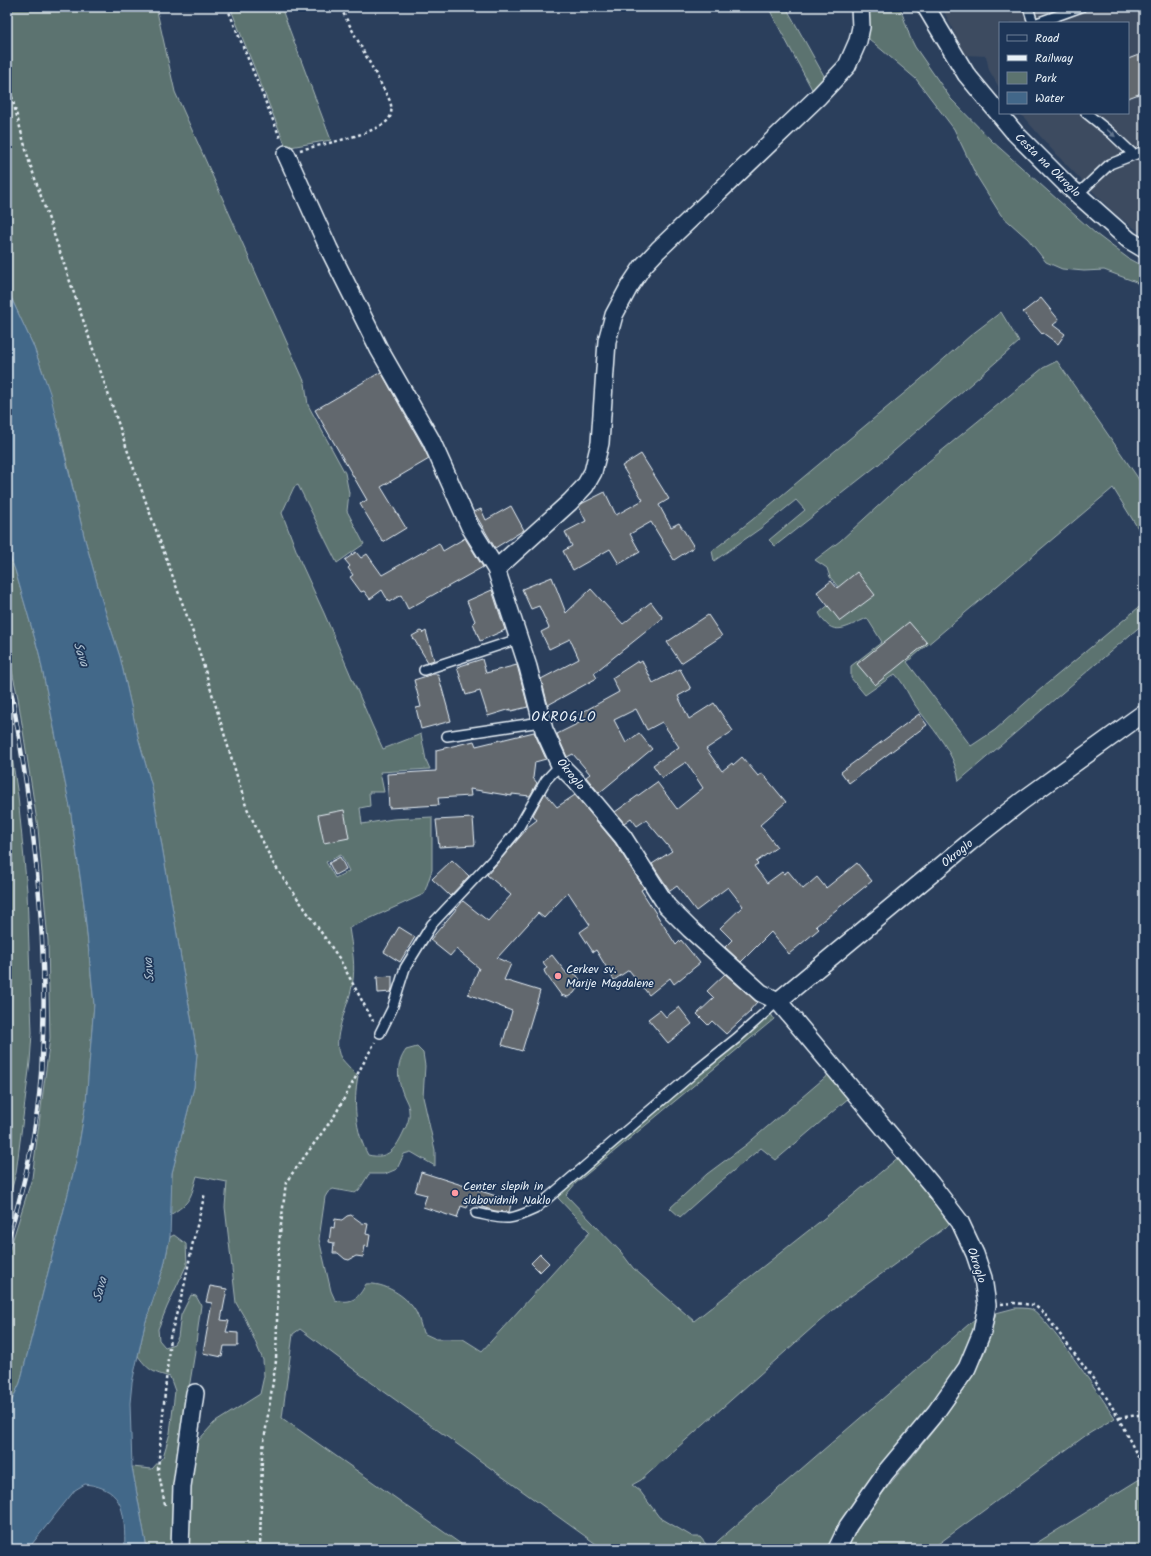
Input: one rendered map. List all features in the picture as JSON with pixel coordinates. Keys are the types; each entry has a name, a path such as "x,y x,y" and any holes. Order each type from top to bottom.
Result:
{"street":[{"path":"496,569 570,502 585,486 593,472 600,437 607,340 614,315 628,287 643,266 658,250 819,96 847,66 858,40 861,27 860,7"},
{"name":"Cesta na Okroglo","path":"926,7 966,74 999,114"},
{"name":"Cesta na Okroglo","path":"999,114 1015,133 1078,194 1129,240 1144,249"},
{"name":"Okroglo","path":"286,154 329,249 379,349 431,440 470,527 496,569 528,667 541,722 560,765 576,780 623,837 667,906 690,929 761,993 778,1001 931,1184 960,1222 975,1254 983,1278 987,1305 982,1332 967,1368 936,1412 885,1473 848,1526 837,1549"},
{"name":"Okroglo","path":"778,1001 1022,801 1144,713"},
{"path":"180,1549 182,1486 195,1393"}],"lane":[{"path":"1028,7 1033,22"},
{"path":"1040,22 1080,7"},
{"path":"1087,114 1111,133 1133,154"},
{"path":"1078,194 1110,164 1144,151"},
{"path":"424,670 518,639"},
{"path":"447,736 541,722"},
{"path":"380,1033 392,1009 405,968 432,924 498,854 516,832 546,780 560,765"},
{"path":"476,1213 505,1220 516,1218 535,1209 690,1076 737,1038 778,1001"}],"path":[{"path":"227,7 286,154 360,134 382,125 389,118 392,107 390,101 340,7"},
{"path":"7,79 29,161 129,456 197,644 246,806 273,863 339,958 380,1033 335,1115 286,1182 279,1242 276,1361 262,1455 260,1549"},
{"path":"165,1507 158,1469 170,1337 184,1287 205,1193"},
{"path":"987,1305 1014,1303 1034,1306 1044,1313 1103,1392 1119,1418 1144,1469"},
{"path":"1119,1418 1144,1414"}],"shaded area":[{"path":"942,7 1144,7 1144,235 1110,209 1054,152 1021,114 1129,114 1129,22 999,22 999,87 989,70 986,56 966,55"}],"green space":[{"path":"7,7 156,7 175,92 305,383 308,405 345,473 349,493 347,511 364,544 337,563 298,485 294,487 282,513 301,563 383,749 421,734 426,760 430,769 380,772 384,792 369,792 370,806 360,808 362,824 393,819 432,817 432,870 424,894 349,928 354,972 350,994 341,1022 338,1051 341,1058 358,1076 356,1086 356,1117 358,1127 368,1155 375,1156 387,1154 395,1147 408,1121 408,1104 401,1088 398,1071 400,1061 406,1050 417,1047 423,1053 425,1066 423,1097 435,1150 435,1166 411,1152 404,1154 397,1169 385,1174 369,1174 359,1190 355,1193 333,1189 328,1192 325,1197 319,1239 331,1291 335,1300 350,1301 357,1297 366,1284 380,1285 394,1291 412,1306 417,1314 423,1333 436,1339 463,1339 482,1351 590,1232 558,1198 565,1187 770,1012 774,1019 576,1183 566,1195 621,1252 633,1268 694,1321 851,1197 900,1156 953,1222 844,1301 641,1480 632,1485 640,1491 659,1517 693,1537 700,1537 706,1544 706,1549 603,1549 372,1383 300,1329 293,1334 282,1418 468,1549 147,1549 132,1467 152,1469 163,1457 170,1433 175,1391 170,1377 152,1371 138,1356 145,1324 164,1266 170,1237 174,1235 186,1244 187,1264 158,1329 159,1340 165,1347 174,1344 178,1337 181,1315 191,1295 196,1296 201,1305 182,1430 182,1476 193,1475 196,1443 214,1423 260,1394 264,1376 263,1360 246,1320 236,1303 225,1207 227,1182 197,1176 189,1199 182,1207 170,1215 172,1173 194,1087 197,1053 152,787 138,737 120,657 102,601 84,536 60,432 42,370 33,345 7,289","holes":["341,855 349,871 335,878 326,862"]},
{"path":"230,7 281,7 331,140 286,147"},
{"path":"768,7 786,7 828,83 815,95"},
{"path":"865,7 900,7 915,47 951,99 992,141 1096,234 1129,259 1144,267 1144,291 1136,282 1104,270 1084,271 1062,269 1046,262 1028,239 1001,215 976,175 954,129 916,79 869,39"},
{"path":"1001,312 1019,342 879,464 775,546 769,540 805,510 796,500 761,528 714,561 712,551 752,520 920,380 971,335"},
{"path":"1057,361 1144,488 1144,538 1113,488 907,662 971,746 995,730 1043,687 1144,603 1144,623 959,781 956,769 947,749 895,674 865,695 851,678 851,666 882,642 867,618 840,629 829,626 824,621 819,613 843,593 830,577 827,568 815,560 840,541 912,475 1043,368"},
{"path":"7,548 15,570 39,653 70,807 84,904 94,1004 86,1103 76,1162 20,1383 7,1411 7,1258 32,1178 50,1038 48,941 38,828 18,698 7,649"},
{"path":"7,725 18,796 27,891 32,1033 30,1062 16,1173 7,1206"},
{"path":"829,1074 850,1097 776,1160 761,1148 680,1217 670,1208 707,1174 746,1145"},
{"path":"1015,1308 1031,1309 1048,1325 1074,1359 1115,1418 1085,1436 934,1547 936,1549 846,1549 874,1504 936,1427 963,1390 985,1351 996,1313"},
{"path":"976,1318 969,1343 958,1367 944,1390 928,1412 854,1500 826,1549 710,1549 719,1540"},
{"path":"1143,1477 1144,1549 1027,1549"}],"water":[{"name":"Sava","path":"7,289 33,345 50,393 84,536 102,601 120,657 138,737 152,787 197,1053 194,1087 172,1173 170,1237 164,1266 145,1324 132,1383 130,1403 132,1467 147,1549 125,1549 123,1515 116,1498 109,1491 85,1484 75,1490 28,1549 7,1549 7,1411 20,1383 76,1162 86,1103 94,1004 84,904 70,807 39,653 15,570 7,548"}],"building":[{"path":"1144,53 1144,92 1129,98 1129,59"},
{"path":"1041,298 1059,320 1053,325 1065,334 1058,344 1043,333 1042,334 1023,312"},
{"path":"381,372 429,459 381,487 406,528 383,542 360,504 367,500 315,410"},
{"path":"641,454 669,499 659,505 671,527 679,523 694,547 674,560 651,522 630,534 640,552 619,564 610,549 573,570 563,551 572,546 565,532 586,521 579,507 581,504 605,492 616,515 643,500 622,466"},
{"path":"511,506 524,530 495,548 474,512 481,509 486,520"},
{"path":"465,538 483,567 408,609 401,595 389,602 382,590 370,599 364,591 361,592 350,577 353,575 348,568 350,566 345,560 356,552 361,558 367,554 382,575 439,543 443,551"},
{"path":"857,572 875,595 840,621 817,592 831,581 837,588"},
{"path":"552,577 566,613 591,589 623,624 651,602 663,618 594,673 597,678 548,705 541,679 579,659 570,639 549,649 541,632 549,628 539,606 531,609 522,589"},
{"path":"492,590 505,630 480,641 473,623 475,621 467,601"},
{"path":"708,615 722,636 681,663 667,642"},
{"path":"909,622 927,643 875,685 857,664"},
{"path":"421,631 423,633 426,631 434,660 428,662 412,636"},
{"path":"482,659 486,673 517,665 528,707 511,711 511,709 488,716 480,691 466,695 457,667"},
{"path":"638,661 639,663 642,661 653,683 680,669 691,689 678,696 689,719 714,703 733,731 706,749 722,771 732,763 733,765 742,757 758,776 762,773 786,802 760,825 777,847 756,862 758,864 754,866 767,883 782,872 784,874 788,871 803,889 817,877 826,888 857,863 872,881 816,926 819,929 789,954 771,932 741,962 725,947 732,940 720,928 743,906 728,887 696,911 677,886 670,891 652,864 672,851 646,820 637,826 631,818 624,823 615,812 657,782 677,809 703,788 686,762 662,778 653,765 679,747 662,722 647,730 636,709 614,720 626,743 639,733 652,749 599,793 586,777 590,774 573,754 567,757 557,734 583,721 579,714 619,692 612,678"},
{"path":"433,674 438,674 451,721 421,729 416,708 421,707 414,680"},
{"path":"919,714 927,725 849,783 841,772"},
{"path":"534,732 546,759 535,762 533,778 537,783 530,796 512,794 512,796 470,789 471,796 438,798 439,805 389,808 387,774 436,771 436,750 474,741 476,746"},
{"path":"545,793 557,807 575,795 615,843 644,888 641,890 676,945 681,940 700,963 674,984 670,978 649,995 629,970 614,980 596,950 593,952 580,932 590,925 568,892 544,918 538,913 497,958 511,964 504,980 540,991 522,1051 502,1045 512,1011 468,994 479,968 456,949 450,956 430,940 463,901 488,921 511,895 487,875 526,830 525,829 537,820 533,815"},
{"path":"344,810 349,838 324,843 318,815"},
{"path":"473,818 475,845 439,847 436,820"},
{"path":"340,857 346,869 335,875 329,863"},
{"path":"452,860 469,876 450,896 432,879"},
{"path":"399,927 415,937 400,962 384,952"},
{"name":"Cerkev sv. Marije Magdalene","path":"552,955 567,974 576,974 580,980 580,984 574,993 568,997 561,995 545,973 544,970 547,968 543,962"},
{"path":"725,974 757,1002 750,1010 751,1011 726,1034 712,1021 708,1025 697,1014 714,998 707,991"},
{"path":"392,976 391,992 378,993 377,977"},
{"path":"679,1007 692,1024 668,1043 648,1019 660,1010 666,1017"},
{"name":"Center slepih in slabovidnih Naklo","path":"421,1172 512,1201 509,1212 495,1211 469,1203 467,1208 461,1206 457,1218 423,1207 427,1195 415,1192"},
{"path":"351,1215 362,1223 368,1224 366,1234 370,1235 368,1247 365,1246 363,1257 356,1256 349,1260 345,1259 338,1253 333,1253 334,1243 329,1242 331,1227 334,1228 335,1219 342,1220"},
{"path":"540,1254 549,1263 540,1272 531,1263"},
{"path":"210,1286 227,1289 221,1320 229,1321 226,1332 238,1333 238,1346 224,1346 222,1357 203,1353 212,1303 206,1302"}],"railway":[{"path":"7,668 31,819 37,870 43,972 43,1023 39,1095 29,1159 7,1242"}],"place":[{"name":"Cerkev sv. Marije Magdalene","path":"558,976"},
{"name":"Center slepih in slabovidnih Naklo","path":"455,1193"}],"district":[{"name":"OKROGLO","path":"564,716"}]}
